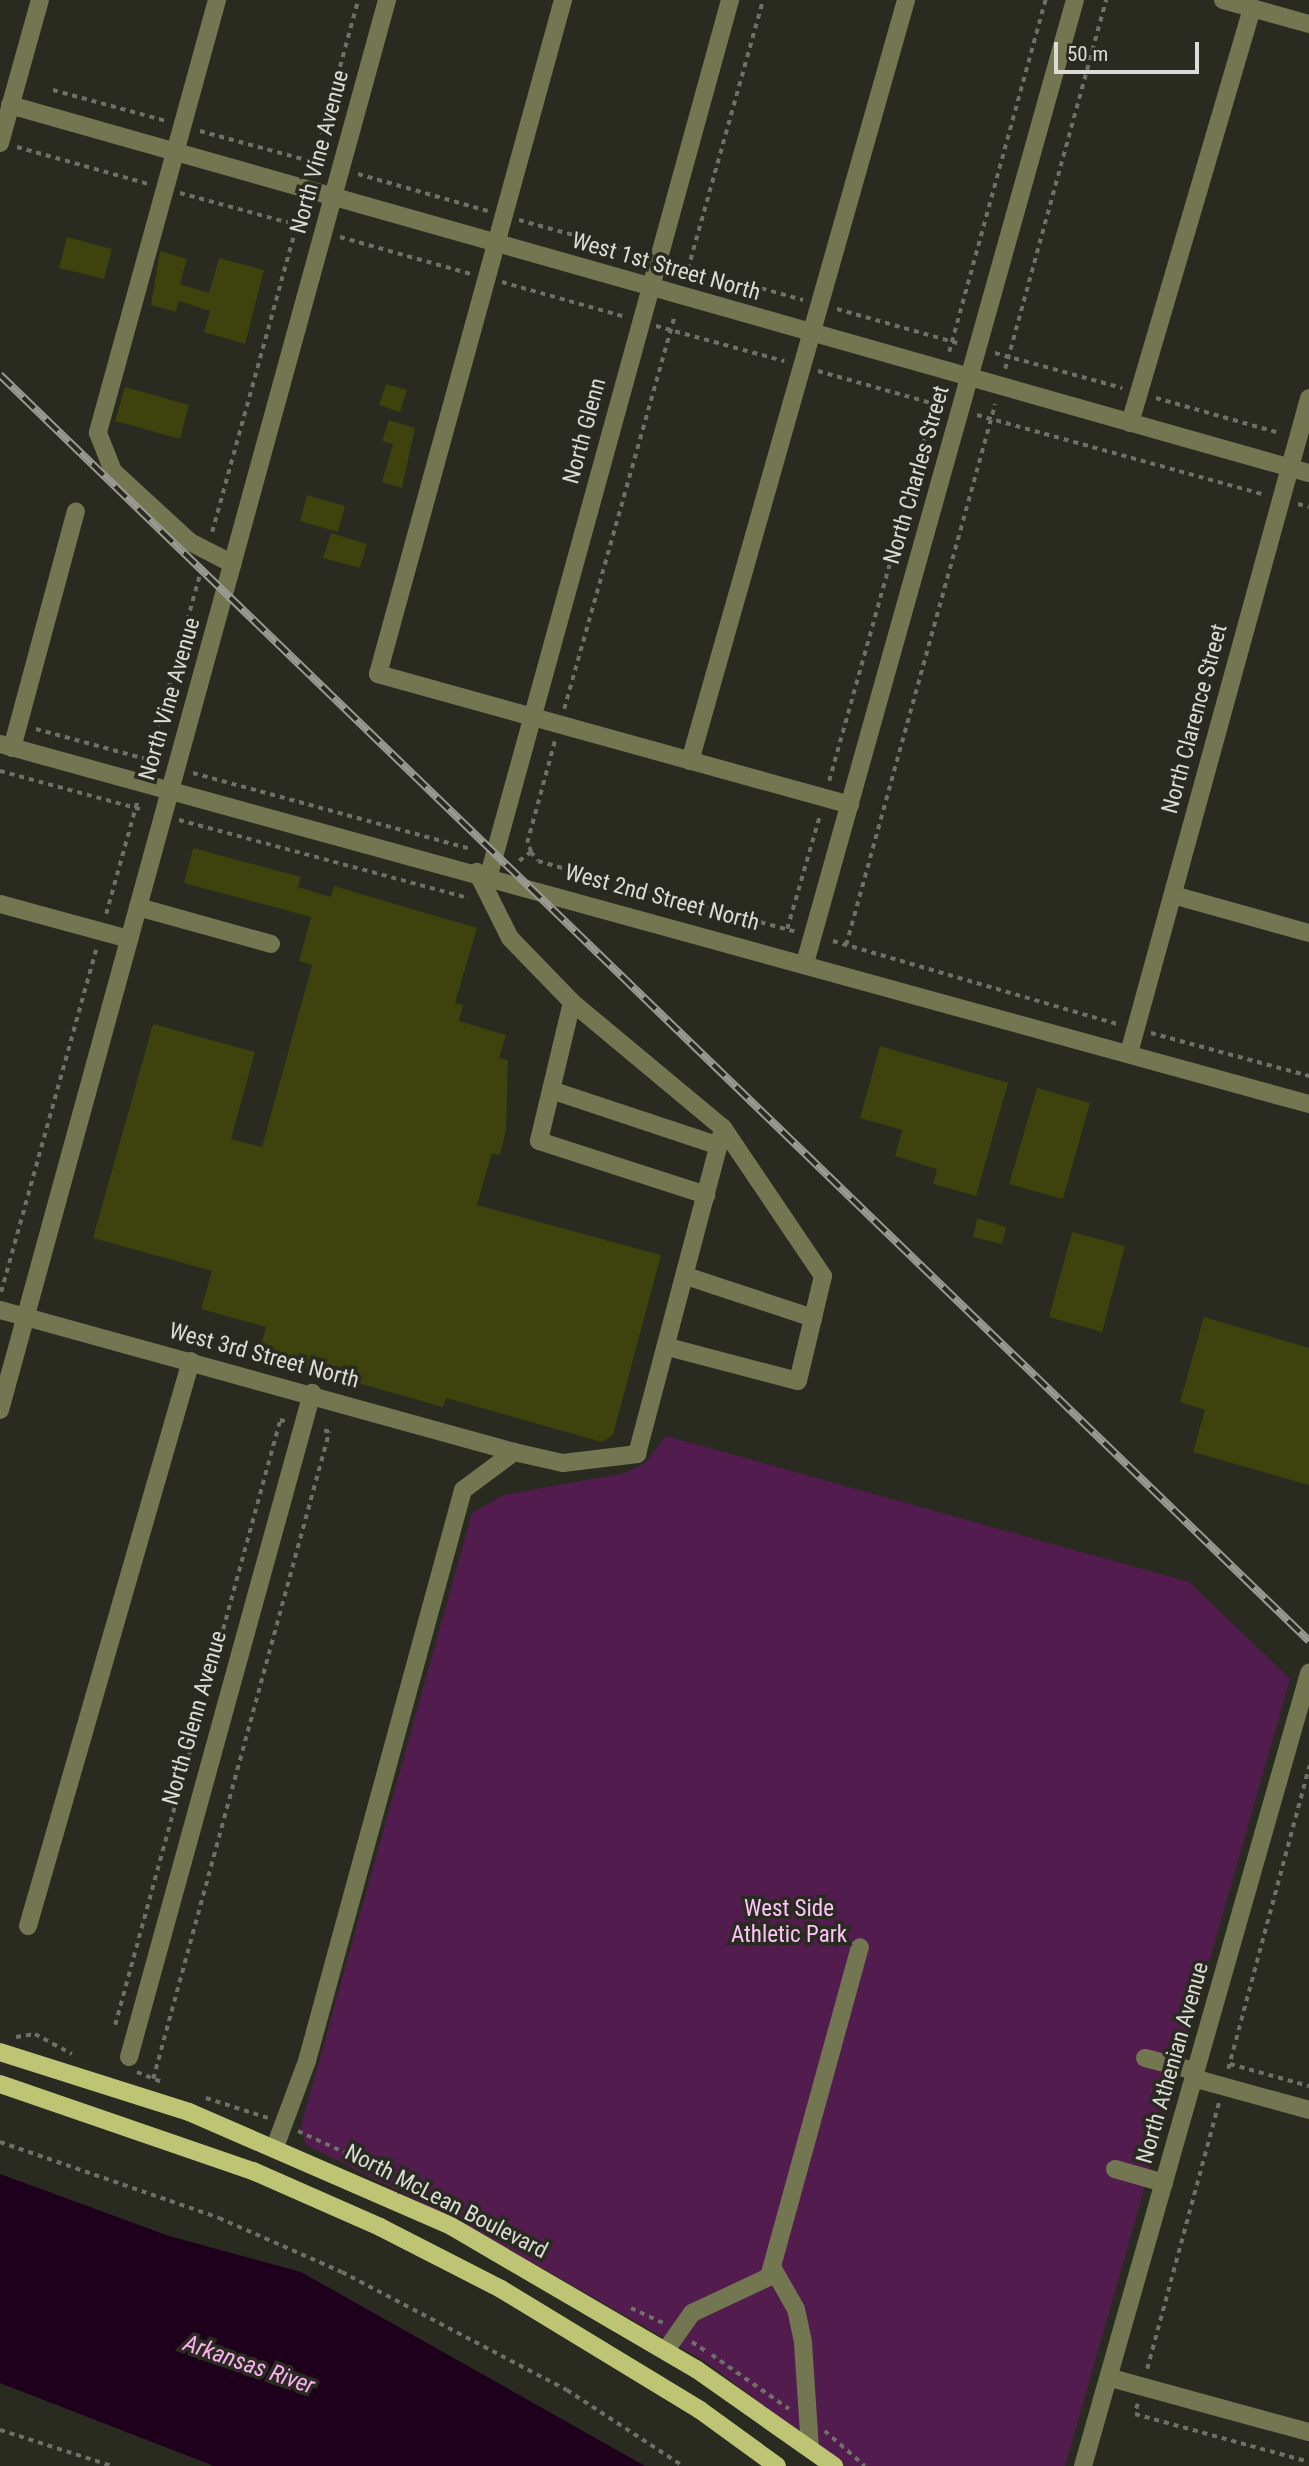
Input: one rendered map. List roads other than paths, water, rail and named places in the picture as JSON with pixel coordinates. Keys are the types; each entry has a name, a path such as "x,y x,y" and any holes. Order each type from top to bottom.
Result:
{"main road":[{"name":"North McLean Boulevard","path":"0,2052 275,2147 451,2226 666,2350 834,2466"},
{"path":"0,2084 253,2171 380,2227 501,2289 777,2466"}],"street":[{"path":"0,143 40,0"},
{"path":"217,0 98,433 113,471 206,553 233,564"},
{"name":"North Vine Avenue","path":"0,1410 387,0"},
{"path":"563,0 378,674 850,804"},
{"name":"North Glenn","path":"483,873 532,718 730,0"},
{"path":"690,761 906,0"},
{"name":"North Charles Street","path":"805,963 1075,0"},
{"path":"1223,0 1309,24"},
{"path":"1130,423 1252,8"},
{"name":"West 1st Street North","path":"10,105 1309,473"},
{"name":"North Clarence Street","path":"1129,1053 1309,398"},
{"path":"6,746 18,724 76,510"},
{"name":"West 2nd Street North","path":"6,746 483,873 1309,1104"},
{"path":"483,873 493,904 510,939 572,1002 721,1137 823,1276 798,1381 668,1347 721,1137"},
{"path":"1173,895 1309,933"},
{"path":"0,904 129,939"},
{"path":"138,907 271,944"},
{"path":"572,1002 539,1142 706,1195"},
{"path":"551,1090 721,1137"},
{"path":"686,1276 813,1318"},
{"name":"West 3rd Street North","path":"0,1310 312,1393 514,1452 564,1462 637,1454 668,1347"},
{"path":"28,1926 191,1361"},
{"name":"North Glenn Avenue","path":"129,2057 312,1393"},
{"path":"275,2147 307,2062 463,1490 514,1452"},
{"name":"North Athenian Avenue","path":"1083,2466 1111,2378 1309,1672"},
{"path":"666,2350 692,2313 769,2277 860,1948"},
{"path":"1145,2058 1223,2087 1309,2110"},
{"path":"1115,2169 1164,2183"},
{"path":"772,2267 796,2309 803,2343 810,2448"},
{"path":"1111,2378 1309,2432"}],"water":[{"name":"Arkansas River","path":"0,2174 169,2236 301,2272 645,2466 214,2466 0,2383"}],"railway":[{"path":"0,375 1309,1641"}],"park label":[{"name":"West Side Athletic Park","path":"789,1922"}]}
